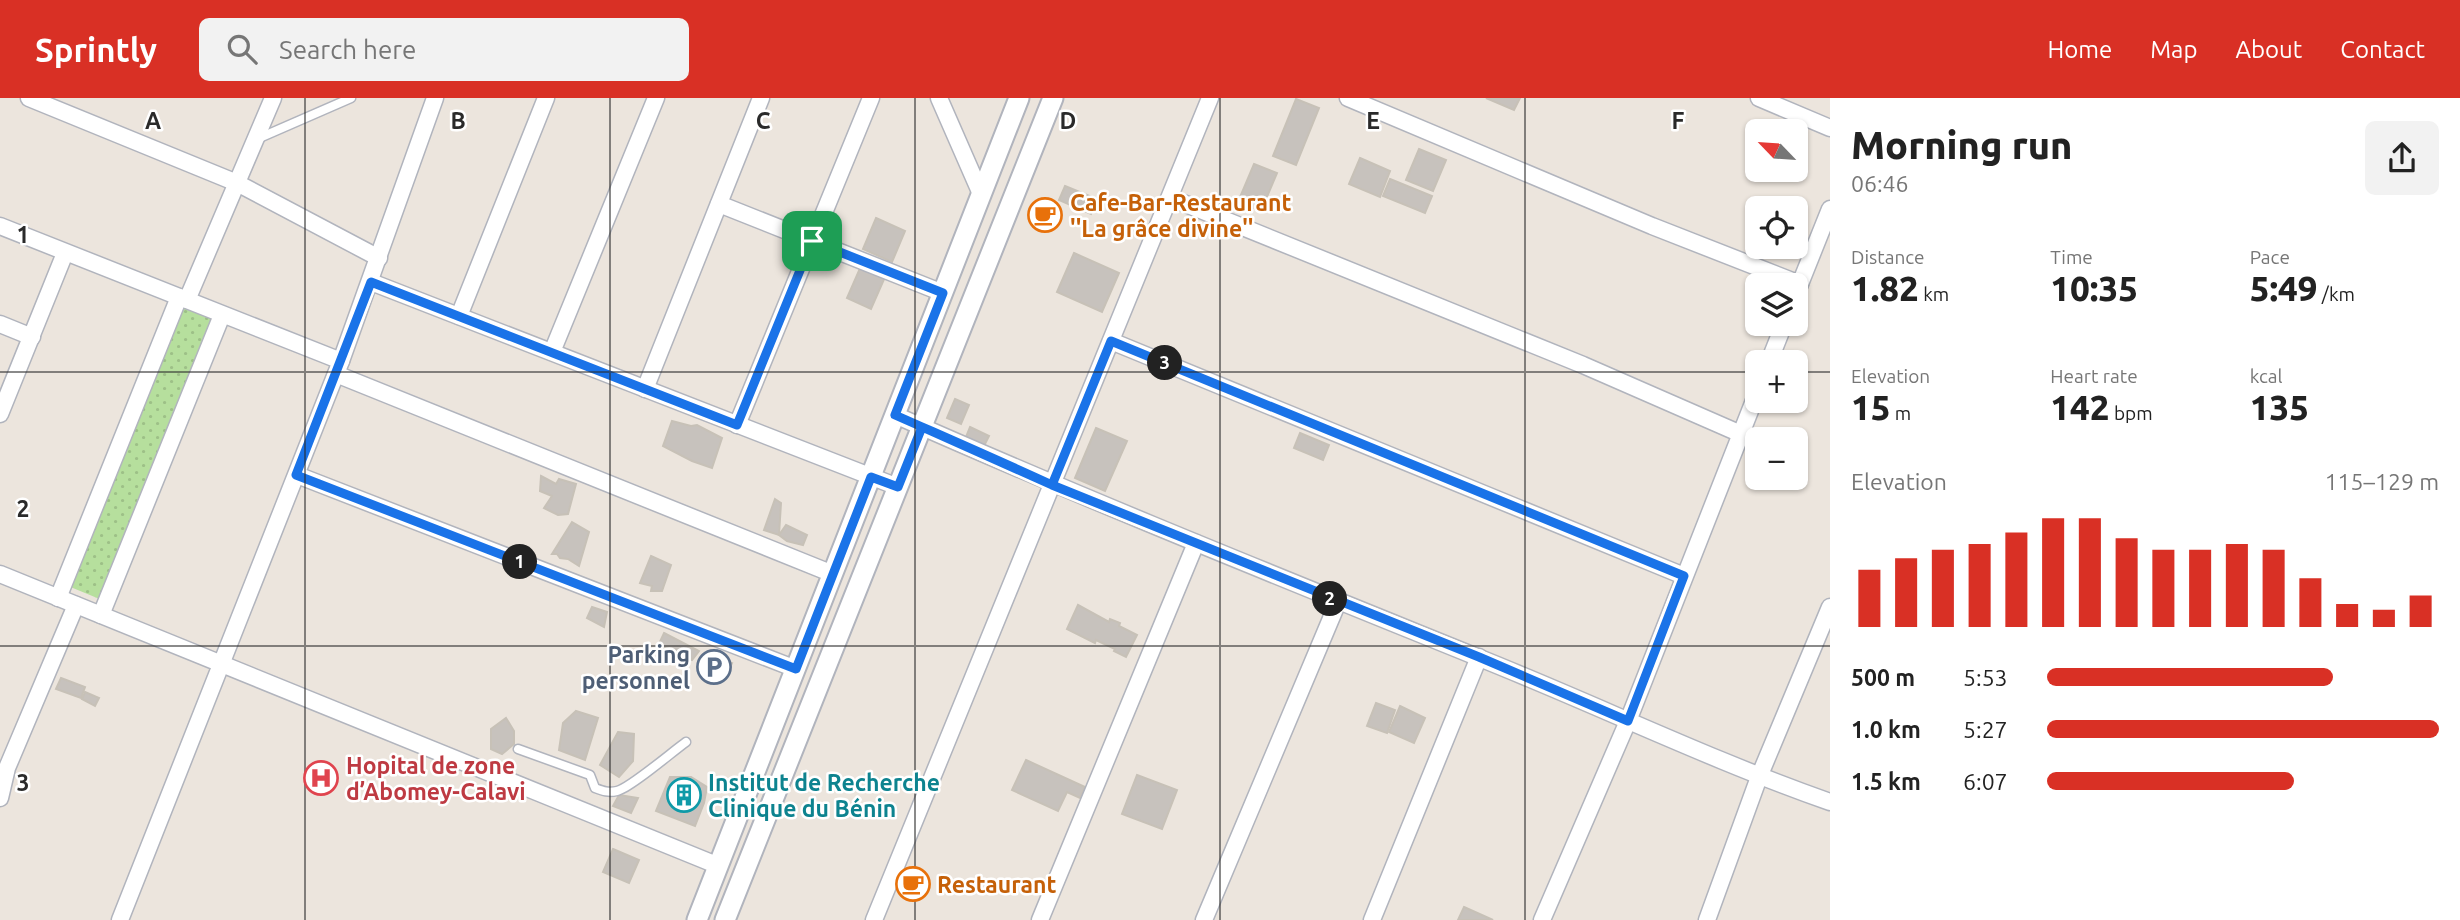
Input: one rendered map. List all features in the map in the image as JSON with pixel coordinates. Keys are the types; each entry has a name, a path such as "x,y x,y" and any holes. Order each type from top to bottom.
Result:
{"street":[{"path":"29,98 237,183 379,258"},
{"path":"58,598 183,298 273,98"},
{"path":"120,920 339,367 435,98"},
{"path":"460,316 546,98"},
{"path":"552,352 656,98"},
{"path":"645,389 761,98"},
{"path":"737,425 871,98"},
{"path":"939,98 981,194"},
{"path":"697,920 1019,98"},
{"path":"725,920 1053,98"},
{"path":"874,920 1210,98"},
{"path":"1348,98 1761,273"},
{"path":"1759,98 1830,128"},
{"path":"1171,198 1583,365 1741,434"},
{"path":"719,204 943,293"},
{"path":"1804,273 1830,209"},
{"path":"0,226 183,298 339,367 833,573"},
{"path":"0,414 26,341 65,253"},
{"path":"371,282 898,487"},
{"path":"101,615 222,315"},
{"path":"0,324 26,341"},
{"path":"0,335 26,341"},
{"path":"1111,341 1684,576"},
{"path":"1542,920 1628,721 1749,413"},
{"path":"895,415 1052,485 1479,657 1759,777 1830,802"},
{"path":"296,475 796,669"},
{"path":"1041,920 1196,543"},
{"path":"0,574 719,866"},
{"path":"1204,920 1338,602"},
{"path":"0,798 4,767 76,605"},
{"path":"1707,920 1759,777 1830,607"},
{"path":"1372,920 1479,657"}],"lane":[{"path":"255,140 351,98"},
{"path":"518,748 590,775 595,788 606,792 619,791 630,785 686,742"}],"green space":[{"path":"181,306 215,320 102,600 68,586"}],"building":[{"path":"1486,98 1520,98 1514,110"},
{"path":"1296,99 1319,108 1296,165 1273,156"},
{"path":"1419,149 1446,160 1433,191 1406,180"},
{"path":"1360,158 1390,171 1380,197 1349,184"},
{"path":"1254,164 1277,173 1261,211 1238,202"},
{"path":"1390,179 1432,196 1425,213 1383,196"},
{"path":"1065,186 1097,199 1091,214 1059,200"},
{"path":"876,218 905,231 892,262 863,249"},
{"path":"1074,253 1119,273 1102,312 1057,292"},
{"path":"861,266 885,277 871,309 847,298"},
{"path":"955,399 969,405 961,424 947,418"},
{"path":"672,421 697,425 722,438 712,468 663,446"},
{"path":"970,427 989,436 984,446 966,437"},
{"path":"1096,428 1127,441 1105,491 1075,478"},
{"path":"1300,433 1329,445 1323,460 1294,448"},
{"path":"541,476 556,484 559,479 576,484 568,514 558,515 544,508 552,496 540,491"},
{"path":"775,499 781,503 779,535 764,530"},
{"path":"572,522 589,532 579,566 552,554"},
{"path":"786,525 807,535 803,545 787,541 779,535"},
{"path":"651,556 671,565 662,591 651,591 652,586 640,583"},
{"path":"1078,605 1109,622 1110,619 1120,623 1119,626 1137,635 1126,657 1114,651 1115,649 1096,640 1095,643 1067,629"},
{"path":"592,607 607,612 604,627 587,618"},
{"path":"664,633 699,651 692,660 658,646"},
{"path":"710,655 732,663 726,676 707,663"},
{"path":"61,678 85,687 81,698 56,689"},
{"path":"85,692 99,698 95,706 82,699"},
{"path":"1376,703 1395,710 1387,733 1367,726"},
{"path":"1400,706 1425,718 1414,743 1389,732"},
{"path":"576,711 598,718 585,760 559,750 563,723"},
{"path":"506,718 514,731 514,744 502,754 491,749 491,729"},
{"path":"618,732 634,734 633,761 619,777 600,765"},
{"path":"1026,760 1085,787 1080,798 1067,792 1058,811 1012,790"},
{"path":"1137,775 1177,790 1162,829 1122,814"},
{"name":"Institut de Recherche Clinique du Bénin","path":"670,777 691,777 707,787 695,826 656,811"},
{"path":"619,795 638,798 631,813 613,806"},
{"path":"613,849 639,860 629,883 603,872"},
{"path":"1464,907 1493,920 1458,920"}],"place":[{"name":"Cafe-Bar-Restaurant ''La grâce divine''","path":"1045,215"},
{"name":"Parking personnel","path":"714,667"},
{"name":"Hopital de zone d’Abomey-Calavi","path":"321,778"},
{"name":"Institut de Recherche Clinique du Bénin","path":"684,795"},
{"name":"Restaurant","path":"913,884"}],"route":[{"path":"812,241 737,425 371,282 296,475 796,669 871,477 898,487 922,427 987,456 1052,485 1479,657 1628,721 1684,576 1111,341 1052,485 987,456 922,427 895,415 943,293 812,241"}]}
